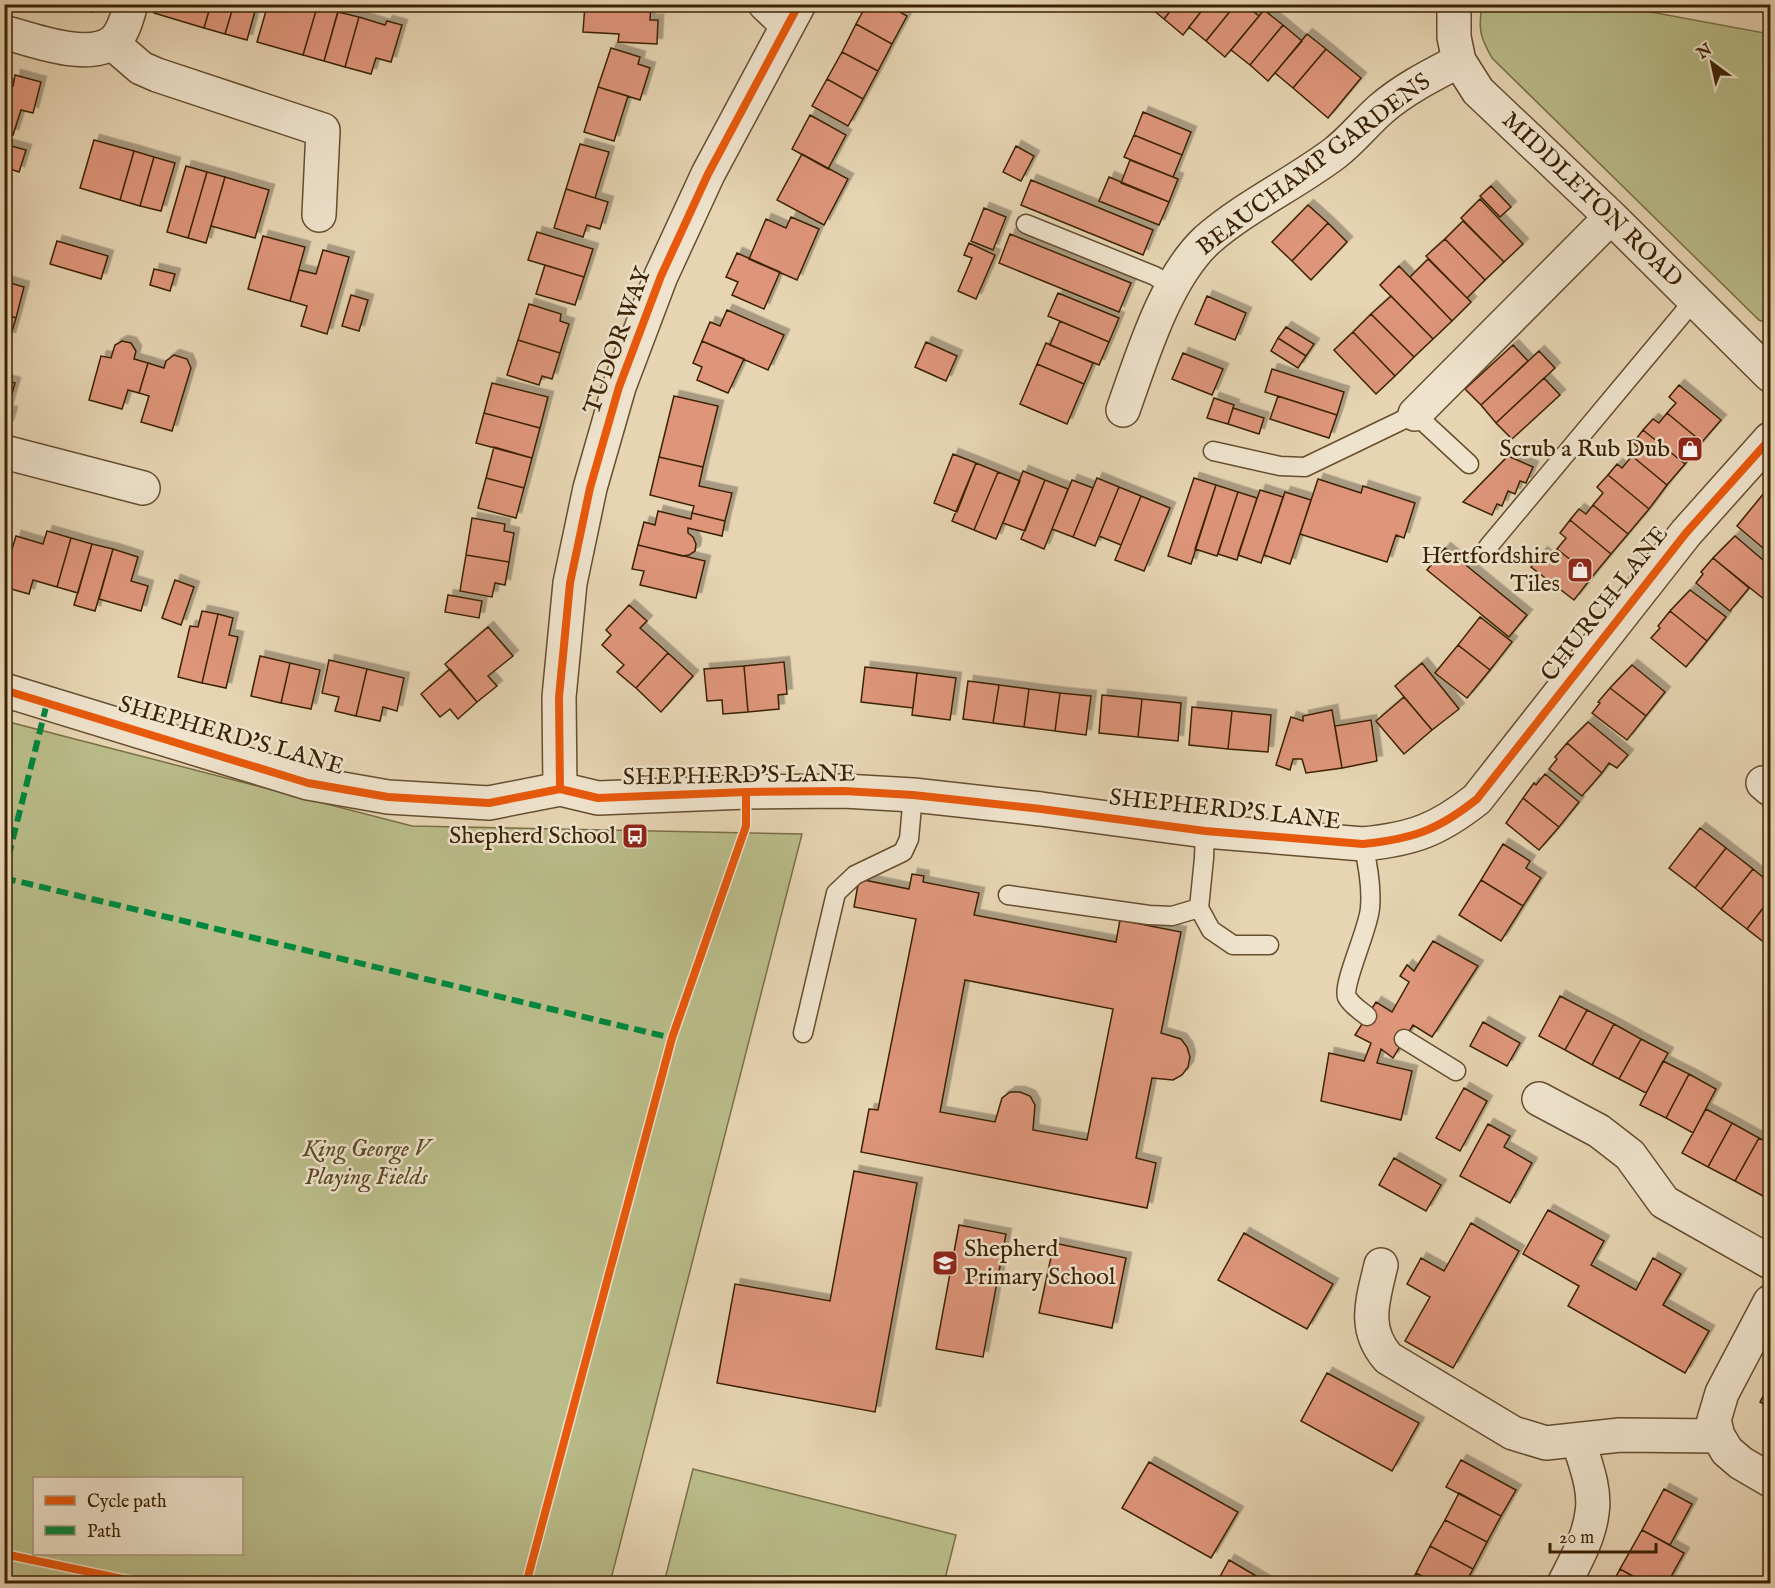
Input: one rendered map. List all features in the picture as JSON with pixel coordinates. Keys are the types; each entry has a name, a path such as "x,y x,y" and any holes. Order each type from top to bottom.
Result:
{"street":[{"path":"4,32 62,48 82,51 112,43 124,26 131,4"},
{"name":"MIDDLETON ROAD","path":"1454,4 1454,37 1459,61 1467,77 1478,91 1611,216 1770,375"},
{"name":"TUDOR WAY","path":"560,789 559,697 570,583 590,488 619,387 661,276 784,12"},
{"path":"112,43 141,68 157,75 323,130 319,215"},
{"name":"BEAUCHAMP GARDENS","path":"1122,410 1151,331 1189,259 1207,240 1265,198 1340,149 1381,109 1399,95 1427,77 1459,61"},
{"path":"1415,414 1611,216"},
{"name":"CHURCH LANE","path":"1477,799 1686,533 1770,439"},
{"path":"4,452 143,488"},
{"name":"SHEPHERD'S LANE","path":"4,690 319,785 388,797 489,803 560,789 598,798 746,792 912,795 1041,809 1204,831 1363,844 1412,837 1438,827 1477,799"},
{"path":"1539,1099 1599,1131 1630,1155 1664,1202 1770,1262"},
{"path":"1381,1265 1372,1312 1372,1330 1377,1346 1388,1358 1513,1433 1546,1443 1620,1435 1718,1436"},
{"path":"1770,1302 1722,1393 1714,1420 1718,1436 1727,1451 1741,1463 1770,1480"},
{"path":"1564,1584 1584,1544 1592,1513 1591,1483 1578,1440"}],"lane":[{"path":"1026,225 1155,276 1173,288"},
{"path":"1488,547 1695,299"},
{"path":"1213,451 1280,466 1305,467 1415,414 1469,464"},
{"path":"803,1033 836,894 855,875 903,852 909,839 912,795"},
{"path":"1204,831 1199,908 1211,930 1233,945 1269,945"},
{"path":"1363,844 1370,870 1371,909 1346,987 1347,996 1352,1003 1367,1016"},
{"path":"1008,895 1149,915 1172,916 1199,908"},
{"path":"1404,1039 1456,1071"}],"green space":[{"path":"1482,5 1613,5 1770,34 1770,324 1759,320 1492,58 1481,33"},
{"name":"King George V Playing Fields","path":"5,721 412,826 802,834 610,1583 5,1583"},
{"path":"693,1469 956,1535 944,1583 664,1583"}],"building":[{"path":"66,4 95,4 92,12"},
{"path":"157,4 211,4 204,28 154,13"},
{"path":"211,4 234,4 225,34 204,28"},
{"path":"234,4 257,4 247,40 225,34"},
{"path":"268,4 318,4 303,55 257,42"},
{"path":"318,4 340,4 324,61 303,55"},
{"path":"585,4 651,4 650,20 658,20 657,44 618,42 619,34 583,32"},
{"path":"867,4 886,4 907,16 892,44 856,24"},
{"path":"1146,4 1176,4 1164,19"},
{"path":"1176,4 1207,4 1183,35 1164,19"},
{"path":"1207,4 1236,4 1206,41 1189,27"},
{"path":"1236,4 1244,4 1259,16 1225,57 1206,41"},
{"path":"1264,10 1283,25 1250,65 1231,50"},
{"path":"338,12 359,17 345,67 324,61"},
{"path":"359,17 385,25 387,21 402,25 391,62 376,58 371,74 345,67"},
{"path":"856,24 892,44 878,71 842,52"},
{"path":"1283,25 1302,41 1268,81 1250,65"},
{"path":"1307,34 1326,49 1293,88 1275,73"},
{"path":"611,48 640,57 638,64 650,68 640,100 598,87"},
{"path":"1326,49 1361,78 1328,118 1293,88"},
{"path":"842,52 878,71 863,99 827,79"},
{"path":"15,75 41,82 33,113 21,110 13,135 4,133 4,83 13,86"},
{"path":"827,79 863,99 848,126 812,106"},
{"path":"598,87 628,96 614,141 584,132"},
{"path":"1143,112 1191,132 1182,155 1134,135"},
{"path":"810,115 846,135 828,169 792,149"},
{"path":"1134,135 1182,155 1173,177 1124,157"},
{"path":"94,140 134,151 120,200 80,188"},
{"path":"4,144 26,150 19,172 4,167"},
{"path":"580,144 609,152 595,198 566,189"},
{"path":"1016,146 1034,156 1021,181 1003,172"},
{"path":"134,151 154,157 140,206 120,200"},
{"path":"802,154 848,179 824,225 777,200"},
{"path":"154,157 175,163 161,211 140,206"},
{"path":"1130,160 1178,179 1169,202 1121,183"},
{"path":"186,166 207,172 188,238 167,232"},
{"path":"207,172 225,177 206,243 188,238"},
{"path":"225,177 269,190 255,238 211,226"},
{"path":"1109,177 1169,202 1159,225 1099,201"},
{"path":"1031,180 1153,230 1143,255 1021,205"},
{"path":"1491,186 1511,207 1500,217 1480,196"},
{"path":"566,189 608,202 600,229 587,225 583,237 554,228"},
{"path":"1480,199 1523,244 1504,262 1461,218"},
{"path":"1308,205 1328,223 1292,261 1272,242"},
{"path":"984,208 1006,217 993,250 971,241"},
{"path":"791,217 819,229 797,280 749,259 766,219 786,228"},
{"path":"1463,221 1504,262 1485,280 1445,239"},
{"path":"1328,223 1347,242 1311,280 1292,261"},
{"path":"537,232 593,249 584,277 528,260"},
{"path":"1010,234 1131,283 1119,312 999,263"},
{"path":"263,236 305,247 290,301 248,289"},
{"path":"1445,239 1485,280 1467,298 1426,256"},
{"path":"57,241 108,256 101,279 50,264"},
{"path":"969,243 995,255 976,299 958,291 972,258 964,255"},
{"path":"323,250 349,257 327,334 301,326 307,306 290,301 299,270 316,274"},
{"path":"737,253 780,272 764,309 732,295 738,282 726,277"},
{"path":"1428,259 1471,302 1452,321 1410,277"},
{"path":"545,265 584,277 575,305 536,294"},
{"path":"1399,266 1452,321 1433,339 1380,285"},
{"path":"154,269 175,274 170,291 150,285"},
{"path":"4,281 24,287 16,318 4,314"},
{"path":"1058,293 1119,318 1109,342 1048,316"},
{"path":"351,295 368,300 359,331 342,326"},
{"path":"1207,296 1246,313 1235,340 1195,324"},
{"path":"1391,296 1433,339 1414,357 1371,314"},
{"path":"529,304 561,314 560,321 569,324 560,353 518,340"},
{"path":"727,310 784,335 768,370 702,341 710,322 720,326"},
{"path":"4,314 16,318 10,338 4,336"},
{"path":"1371,314 1414,357 1395,376 1353,332"},
{"path":"1060,321 1109,342 1099,365 1050,345"},
{"path":"1286,327 1314,344 1306,356 1278,338"},
{"path":"1353,332 1395,376 1376,394 1334,350"},
{"path":"1278,338 1306,356 1298,368 1271,351"},
{"path":"518,340 560,353 552,379 542,376 539,385 507,375"},
{"path":"122,341 131,343 136,351 134,359 148,363 139,393 128,390 122,409 89,400 101,356 111,358 115,345"},
{"path":"702,341 744,359 728,393 697,380 702,367 693,363"},
{"path":"926,342 957,356 946,381 915,367"},
{"path":"1046,343 1093,363 1084,384 1037,364"},
{"path":"1513,345 1528,361 1481,405 1465,389"},
{"path":"1539,351 1555,368 1496,423 1481,405"},
{"path":"1183,353 1223,369 1212,395 1172,379"},
{"path":"174,355 187,359 191,368 172,431 141,422 149,396 139,393 148,363 164,368 166,361"},
{"path":"1037,364 1084,384 1067,424 1020,404"},
{"path":"1272,369 1344,392 1337,415 1265,392"},
{"path":"1544,378 1560,395 1512,439 1496,423"},
{"path":"4,380 15,383 7,411 12,412 8,426 4,425"},
{"path":"492,383 548,397 540,428 484,413"},
{"path":"1679,385 1721,420 1702,442 1667,413 1676,403 1669,397"},
{"path":"674,396 718,406 703,467 659,457"},
{"path":"1278,396 1337,415 1329,438 1270,419"},
{"path":"1214,398 1234,405 1228,424 1207,418"},
{"path":"1233,408 1264,418 1259,434 1228,424"},
{"path":"484,413 540,428 532,458 476,443"},
{"path":"1667,413 1702,442 1685,464 1643,430 1653,419 1659,423"},
{"path":"1643,430 1685,464 1667,485 1632,456 1639,448 1633,443"},
{"path":"494,447 532,458 524,488 486,478"},
{"path":"953,454 976,463 957,512 934,503"},
{"path":"1508,456 1533,467 1526,483 1520,481 1515,494 1508,491 1502,506 1497,504 1492,515 1463,502"},
{"path":"1632,456 1667,485 1649,509 1608,475 1617,464 1622,468"},
{"path":"659,457 703,467 699,486 732,493 725,521 692,513 694,506 650,495"},
{"path":"976,463 998,472 974,530 952,521"},
{"path":"1023,471 1045,480 1025,531 1003,523"},
{"path":"998,472 1020,481 996,539 974,530"},
{"path":"1608,475 1649,509 1628,534 1593,505 1603,493 1597,487"},
{"path":"486,478 524,488 516,518 478,508"},
{"path":"1097,478 1119,487 1095,546 1073,537"},
{"path":"1194,478 1216,485 1191,564 1168,556"},
{"path":"1318,479 1361,493 1363,486 1415,503 1404,538 1396,535 1387,562 1300,534"},
{"path":"1045,480 1068,489 1044,549 1021,539"},
{"path":"1072,480 1093,488 1073,537 1052,529"},
{"path":"1216,485 1238,492 1217,556 1195,549"},
{"path":"1119,487 1141,496 1121,545 1099,536"},
{"path":"1260,490 1283,497 1261,563 1238,555"},
{"path":"1238,492 1257,498 1237,560 1218,554"},
{"path":"1285,492 1311,500 1290,564 1264,555"},
{"path":"1764,493 1770,498 1770,554 1737,526"},
{"path":"1141,496 1170,508 1144,571 1115,560"},
{"path":"1593,505 1628,534 1611,554 1570,520 1579,509 1586,514"},
{"path":"658,511 691,519 692,513 725,521 722,536 688,528 688,533 696,544 695,551 682,556 638,545 644,522 655,525"},
{"path":"472,518 505,524 504,531 514,533 509,562 466,555"},
{"path":"1570,520 1611,554 1592,577 1557,549 1566,538 1560,533"},
{"path":"47,531 71,538 57,587 33,580 29,594 4,587 4,575 16,536 43,544"},
{"path":"1735,536 1770,566 1770,593 1765,600 1713,558"},
{"path":"71,538 92,544 78,593 57,587"},
{"path":"92,544 113,549 95,611 74,605"},
{"path":"638,545 705,561 696,598 640,585 644,571 632,569"},
{"path":"1445,548 1527,615 1509,637 1427,570"},
{"path":"113,549 138,557 131,581 148,586 141,611 99,599"},
{"path":"1557,549 1592,577 1574,600 1531,567 1542,552 1550,559"},
{"path":"466,555 509,562 505,585 495,583 492,597 460,591"},
{"path":"1713,558 1749,588 1730,611 1696,583 1703,574 1701,572"},
{"path":"175,580 194,587 181,625 162,618"},
{"path":"1690,590 1726,617 1707,641 1670,611"},
{"path":"448,595 482,601 479,618 445,612"},
{"path":"629,605 647,621 640,628 668,653 636,688 617,672 624,665 602,645 611,635 606,630"},
{"path":"202,611 218,614 202,683 178,677 190,626 198,627"},
{"path":"1670,611 1707,641 1686,667 1651,638"},
{"path":"218,614 233,618 229,635 238,637 226,688 202,683"},
{"path":"1480,617 1512,642 1490,670 1458,645"},
{"path":"488,627 513,656 488,676 497,686 477,702 445,664"},
{"path":"1458,645 1490,670 1467,698 1435,673"},
{"path":"668,653 693,676 661,712 636,688"},
{"path":"260,656 290,663 281,703 251,696"},
{"path":"329,660 367,669 356,716 335,711 339,697 322,693"},
{"path":"784,662 787,694 778,695 779,709 748,712 744,666"},
{"path":"290,663 320,670 311,709 281,703"},
{"path":"1422,663 1459,709 1432,730 1395,686"},
{"path":"1632,665 1665,692 1646,716 1610,688"},
{"path":"744,666 748,712 723,714 722,700 707,701 704,669"},
{"path":"865,667 917,673 913,708 861,702"},
{"path":"367,669 404,678 397,711 383,707 380,721 356,716"},
{"path":"450,669 477,702 458,719 450,709 440,717 421,694"},
{"path":"917,673 956,678 950,720 912,715"},
{"path":"968,681 999,685 993,723 963,719"},
{"path":"999,685 1029,689 1024,727 993,723"},
{"path":"1610,688 1646,716 1627,740 1592,713"},
{"path":"1029,689 1060,693 1055,731 1024,727"},
{"path":"1060,693 1091,696 1086,735 1055,731"},
{"path":"1102,695 1142,699 1138,737 1099,733"},
{"path":"1404,697 1432,730 1404,754 1376,721"},
{"path":"1142,699 1181,703 1178,741 1138,737"},
{"path":"1192,707 1232,711 1228,749 1189,745"},
{"path":"1332,710 1342,768 1306,773 1302,759 1293,759 1290,770 1276,765 1291,717 1303,721 1303,716"},
{"path":"1232,711 1271,715 1268,752 1228,749"},
{"path":"1371,720 1377,761 1342,768 1335,726"},
{"path":"1588,722 1628,755 1617,768 1609,763 1602,773 1567,743"},
{"path":"1567,743 1602,773 1582,796 1549,769 1557,759 1555,757"},
{"path":"1545,774 1579,802 1559,827 1523,798 1534,783 1536,785"},
{"path":"1523,798 1559,827 1539,850 1506,823"},
{"path":"1700,828 1726,848 1695,888 1669,868"},
{"path":"1503,844 1530,861 1526,868 1541,878 1523,906 1481,880"},
{"path":"1726,848 1753,869 1721,909 1695,888"},
{"path":"1753,869 1770,883 1770,899 1747,929 1721,909"},
{"path":"912,874 924,876 923,882 979,893 974,915 1116,942 1120,920 1181,932 1161,1033 1181,1039 1190,1057 1188,1067 1182,1075 1173,1080 1152,1078 1136,1158 1156,1163 1147,1208 861,1152 869,1109 878,1110 916,919 854,907 859,879 909,889","holes":["965,980 1113,1009 1087,1140 1033,1130 1035,1105 1030,1096 1020,1092 1010,1092 1002,1098 995,1122 940,1112"]},
{"path":"1481,880 1523,906 1501,941 1459,915"},
{"path":"1770,899 1770,947 1747,929"},
{"path":"1433,941 1478,966 1432,1037 1413,1025 1393,1058 1381,1049 1377,1063 1412,1071 1401,1120 1321,1101 1329,1053 1364,1061 1371,1043 1355,1035 1376,1002 1392,1012 1409,982 1400,976 1407,965 1414,971"},
{"path":"1560,996 1587,1010 1565,1050 1539,1036"},
{"path":"1587,1010 1614,1024 1592,1065 1565,1050"},
{"path":"1483,1022 1520,1043 1507,1066 1470,1046"},
{"path":"1614,1024 1641,1039 1619,1079 1592,1065"},
{"path":"1641,1039 1668,1053 1646,1093 1619,1079"},
{"path":"1663,1061 1689,1074 1666,1118 1640,1105"},
{"path":"1689,1074 1716,1089 1693,1133 1666,1118"},
{"path":"1464,1088 1487,1101 1460,1151 1436,1138"},
{"path":"1706,1109 1732,1123 1708,1167 1682,1153"},
{"path":"1732,1123 1759,1138 1735,1181 1708,1167"},
{"path":"1488,1124 1510,1136 1504,1147 1532,1163 1510,1203 1460,1176"},
{"path":"1759,1138 1770,1144 1770,1182 1763,1196 1735,1181"},
{"path":"1394,1158 1441,1185 1426,1211 1379,1185"},
{"path":"854,1171 917,1183 875,1412 717,1383 735,1284 830,1301"},
{"path":"1770,1182 1770,1200 1763,1196"},
{"path":"1548,1210 1604,1241 1591,1265 1636,1290 1653,1258 1681,1274 1663,1305 1709,1331 1685,1373 1568,1306 1579,1286 1523,1254"},
{"path":"1471,1223 1519,1251 1453,1368 1405,1341 1430,1297 1407,1284 1421,1258 1444,1271"},
{"path":"959,1225 1006,1234 983,1357 936,1349"},
{"path":"1244,1233 1333,1284 1307,1329 1218,1280"},
{"path":"1054,1243 1126,1258 1112,1328 1039,1313"},
{"path":"1327,1373 1419,1423 1392,1471 1301,1421"},
{"path":"1770,1384 1770,1408 1760,1402"},
{"path":"1461,1460 1516,1490 1501,1516 1446,1487"},
{"path":"1149,1462 1238,1512 1211,1558 1122,1508"},
{"path":"1664,1489 1692,1504 1670,1545 1642,1530"},
{"path":"1459,1493 1501,1516 1487,1542 1445,1520"},
{"path":"1445,1520 1487,1542 1473,1569 1430,1546"},
{"path":"1642,1530 1684,1553 1667,1584 1647,1584 1620,1569"},
{"path":"1430,1546 1473,1569 1465,1584 1437,1584 1416,1573"},
{"path":"1229,1560 1270,1584 1216,1584"},
{"path":"1620,1569 1647,1584 1612,1584"},
{"path":"1416,1573 1437,1584 1410,1584"}],"marked path":[{"path":"4,874 47,703"},
{"path":"4,878 672,1038"}],"cycle path":[{"path":"560,789 559,697 570,583 590,488 619,387 661,276 708,174 799,4"},
{"path":"4,690 308,783 388,797 489,803 560,789 598,798 844,791 913,795 1041,809 1205,831 1363,844 1381,842 1411,836 1437,826 1477,799 1686,533 1770,439"},
{"path":"526,1584 672,1038 746,826 746,792"},
{"path":"4,1554 146,1584"}],"place":[{"name":"Scrub a Rub Dub","path":"1690,449"},
{"name":"Hertfordshire Tiles","path":"1580,570"},
{"name":"Shepherd School","path":"635,836"},
{"name":"Shepherd Primary School","path":"945,1263"}]}
